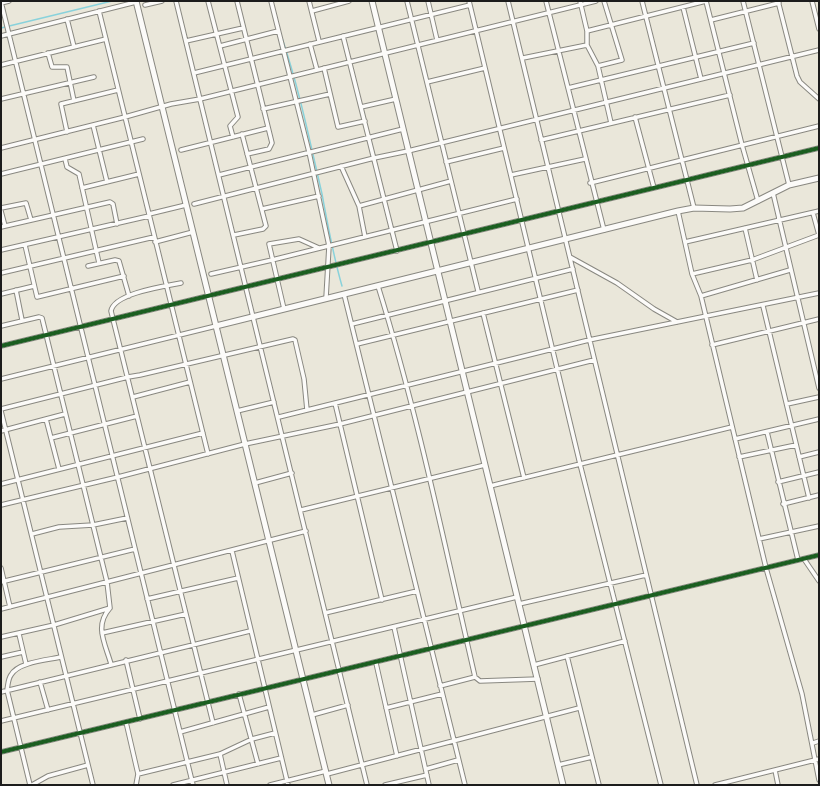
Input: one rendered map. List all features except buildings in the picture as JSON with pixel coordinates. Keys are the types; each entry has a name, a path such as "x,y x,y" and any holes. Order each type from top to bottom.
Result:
{"main road":[{"path":"136,1 329,785"},
{"path":"372,1 563,785"},
{"path":"216,326 678,211 694,208 730,210 743,208 789,185 819,178"}],"street":[{"path":"9,1 1,2 193,783"},
{"path":"1,36 136,1"},
{"path":"145,5 162,1"},
{"path":"176,1 234,235 240,268 252,317 279,417 367,785"},
{"path":"208,1 238,117 230,126 233,137"},
{"path":"237,1 272,143 271,147 268,149 247,154"},
{"path":"271,1 314,173 329,246 329,267 326,298"},
{"path":"310,1 319,41"},
{"path":"312,11 349,1"},
{"path":"407,1 478,291"},
{"path":"428,1 437,40"},
{"path":"508,1 523,58 547,167 559,211 697,785"},
{"path":"546,1 590,183 604,230"},
{"path":"1,148 125,117 161,106 200,99 549,13 580,3 596,1"},
{"path":"598,66 622,60 604,1"},
{"path":"642,1 694,208"},
{"path":"587,31 706,1 747,166 758,201"},
{"path":"743,1 789,185"},
{"path":"812,1 819,29"},
{"path":"711,20 779,2 796,76 800,82 819,99"},
{"path":"194,73 431,14 469,3 554,349 580,464 661,785"},
{"path":"580,3 587,31 587,45 598,66 611,123"},
{"path":"683,7 701,79"},
{"path":"100,11 170,304 208,454"},
{"path":"67,19 74,47"},
{"path":"186,41 243,28"},
{"path":"220,46 278,31"},
{"path":"343,36 397,251"},
{"path":"1,65 106,38"},
{"path":"568,88 754,43"},
{"path":"310,44 316,70"},
{"path":"523,58 587,45"},
{"path":"194,204 341,166 500,129 819,50"},
{"path":"48,53 52,67 67,67 74,101"},
{"path":"324,68 338,127 365,121"},
{"path":"427,82 485,68"},
{"path":"1,99 94,77"},
{"path":"67,132 60,105 118,90"},
{"path":"263,109 330,94"},
{"path":"541,140 669,108 730,96"},
{"path":"361,107 396,98"},
{"path":"635,117 654,188"},
{"path":"93,125 107,182"},
{"path":"590,183 819,126"},
{"path":"181,150 268,128"},
{"path":"219,175 403,129"},
{"path":"234,235 265,228 262,209 242,134"},
{"path":"1,174 41,164 65,160 143,139"},
{"path":"446,162 504,148"},
{"path":"1,346 81,328 170,304 397,251 819,148"},
{"path":"511,175 585,159"},
{"path":"65,160 67,167 78,172 99,263"},
{"path":"341,166 359,206 365,236"},
{"path":"82,188 139,174"},
{"path":"359,206 451,181"},
{"path":"773,192 778,221 819,388"},
{"path":"262,209 319,196"},
{"path":"211,274 517,199"},
{"path":"31,220 26,203 1,210 3,226 53,216 110,202 113,204 117,224"},
{"path":"1,250 117,224 186,205"},
{"path":"678,211 692,274 701,296 766,568 802,694 817,759 819,780"},
{"path":"685,242 819,211"},
{"path":"692,274 752,260 785,249 819,235 813,212"},
{"path":"745,228 756,280"},
{"path":"155,242 193,232"},
{"path":"1,273 154,237"},
{"path":"284,308 269,247 271,243 299,239 319,248"},
{"path":"24,245 36,296 38,297 124,276"},
{"path":"570,257 617,283 654,309 677,322"},
{"path":"88,266 118,260 121,264 129,296"},
{"path":"352,324 445,299 572,269"},
{"path":"701,296 790,270"},
{"path":"181,283 129,296 112,306 121,350 213,723"},
{"path":"1,294 34,286"},
{"path":"378,286 393,335 411,406 475,677 480,681 538,679"},
{"path":"16,290 22,320"},
{"path":"357,344 578,290"},
{"path":"279,417 589,340 677,322 706,318 819,293"},
{"path":"344,294 464,785"},
{"path":"763,306 809,498"},
{"path":"483,313 524,478"},
{"path":"1,326 22,320 41,317 107,582 110,608 102,620 102,634 111,664"},
{"path":"712,345 819,319"},
{"path":"1,379 216,326"},
{"path":"93,785 1,410 128,377 290,339 295,340 304,379 307,410"},
{"path":"1,505 118,478 245,444 374,416 594,360"},
{"path":"133,397 190,382"},
{"path":"787,404 819,397"},
{"path":"237,411 274,402"},
{"path":"336,403 382,600"},
{"path":"1,431 65,414"},
{"path":"50,438 137,416"},
{"path":"46,419 59,469"},
{"path":"735,439 819,419"},
{"path":"490,486 732,427"},
{"path":"767,432 783,504 798,560"},
{"path":"1,484 203,433"},
{"path":"739,457 796,444"},
{"path":"799,457 819,452"},
{"path":"301,510 485,465"},
{"path":"778,482 819,472"},
{"path":"254,482 292,473"},
{"path":"783,504 819,495"},
{"path":"32,534 59,527 93,525 127,518"},
{"path":"759,539 819,526"},
{"path":"1,609 175,566 306,531"},
{"path":"3,582 135,549"},
{"path":"232,551 250,631 288,783"},
{"path":"1,752 819,555"},
{"path":"804,559 819,581"},
{"path":"1,568 10,607"},
{"path":"519,604 646,575"},
{"path":"147,600 238,578"},
{"path":"325,613 417,591"},
{"path":"1,721 517,597"},
{"path":"1,637 54,625 110,608"},
{"path":"102,634 186,614"},
{"path":"394,627 429,785"},
{"path":"1,692 126,660 250,631"},
{"path":"19,634 26,664"},
{"path":"534,665 625,641"},
{"path":"1,657 23,652"},
{"path":"567,656 599,785"},
{"path":"61,657 26,664 10,676 7,690 21,747 31,785 48,776 88,765"},
{"path":"126,660 140,719"},
{"path":"376,662 397,756"},
{"path":"440,686 475,677"},
{"path":"40,682 48,710"},
{"path":"239,694 258,764"},
{"path":"386,708 442,694"},
{"path":"312,715 348,705"},
{"path":"180,732 269,707"},
{"path":"270,785 288,783 326,772 363,765 579,708"},
{"path":"126,722 138,774 136,785"},
{"path":"138,774 220,754 252,739 275,733"},
{"path":"813,743 819,741"},
{"path":"220,754 227,785"},
{"path":"558,765 592,757"},
{"path":"174,785 193,783 224,772 281,758"},
{"path":"715,785 817,759"},
{"path":"426,769 458,760"},
{"path":"775,770 778,785"},
{"path":"385,785 427,775"}],"waterway":[{"path":"1,28 112,1"},
{"path":"282,38 304,115 322,194 333,252 342,286"}],"cycle path":[{"path":"1,346 819,148"},
{"path":"1,752 819,555"}]}
